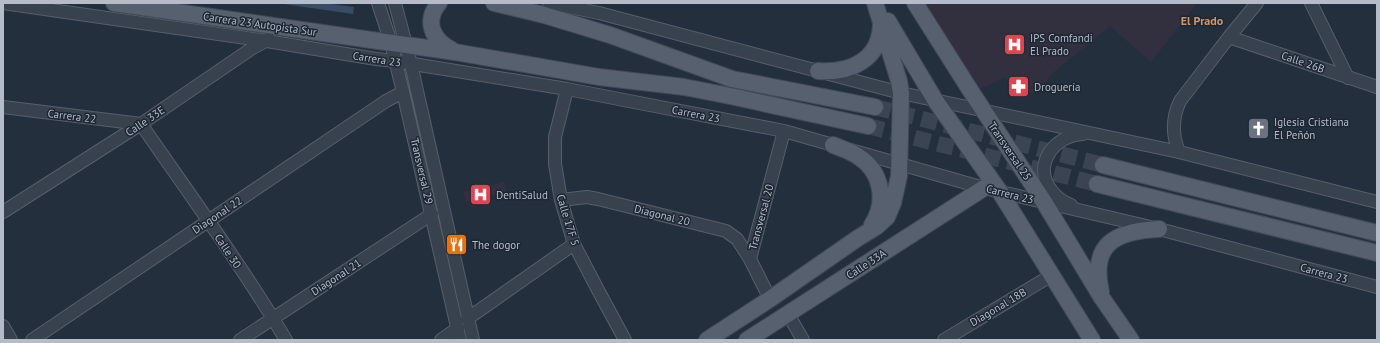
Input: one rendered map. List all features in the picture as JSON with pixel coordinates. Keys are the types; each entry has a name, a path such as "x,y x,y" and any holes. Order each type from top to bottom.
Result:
{"main road":[{"name":"Carrera 23 Autopista Sur","path":"114,3 398,44"},
{"path":"440,3 435,9 432,18 433,31 440,43 455,52"},
{"path":"494,3 544,15 603,33 732,79 875,107"},
{"name":"Transversal 25","path":"915,3 1044,202 1102,298 1131,340"},
{"path":"818,71 830,71 847,68 856,65 869,56 877,45 879,39 878,8"},
{"path":"707,340 876,227 884,221 889,213 897,188 900,164 901,93 899,81 878,8"},
{"path":"878,8 935,100 1000,192 1092,340"},
{"name":"Carrera 23","path":"398,44 455,52 599,77 684,87 868,126"},
{"path":"833,145 852,153 864,161 874,172 879,183 881,197 879,212 869,228 858,238"},
{"path":"1103,164 1375,233"},
{"path":"1098,184 1372,251"},
{"name":"Calle 33A","path":"747,340 984,188"},
{"path":"1102,298 1098,279 1098,270 1100,260 1107,246 1114,239 1127,233 1159,229"}],"street":[{"name":"Carrera 23","path":"3,3 267,41 567,89 784,131 984,188 1159,229 1377,287"},
{"name":"Transversal 29","path":"378,3 398,44 411,64 467,319 473,340"},
{"name":"Transversal 29","path":"395,3 398,44 395,61 459,334"},
{"path":"549,3 601,8 818,71 901,93 1179,152 1377,202"},
{"path":"1179,152 1174,136 1175,116 1178,106 1229,37 1257,3"},
{"path":"1312,3 1348,78"},
{"name":"Calle 33E","path":"3,212 141,124 286,27"},
{"name":"Calle 26B","path":"1229,37 1377,87"},
{"name":"Calle 17F 5","path":"567,89 555,137 555,164 561,200 574,244 626,340"},
{"name":"Diagonal 22","path":"32,340 386,101 403,92"},
{"name":"Carrera 22","path":"3,107 141,124"},
{"name":"Calle 30","path":"141,124 208,221 286,340"},
{"name":"Transversal 20","path":"770,299 750,259 784,131"},
{"path":"1087,212 1067,204 1054,194 1046,181 1046,162 1050,152 1056,144 1067,137 1082,134 1102,135"},
{"name":"Diagonal 20","path":"561,200 586,197 598,199 726,231 737,239 750,259"},
{"name":"Diagonal 21","path":"240,340 432,214"},
{"path":"467,319 574,244"},
{"name":"Diagonal 18B","path":"944,340 1052,275"},
{"path":"788,314 803,340"},
{"path":"3,326 11,340"},
{"path":"441,340 459,334"}],"shaded area":[{"name":"IPS Comfandi El Prado","path":"920,3 1197,3 1151,62 1110,26 1055,71 1034,93 1016,93 1005,77 972,93"},
{"name":"DentiSalud","path":"504,182 506,192 466,202 463,192"}],"water":[{"path":"277,3 324,3 354,7 353,14"}],"tunnel":[{"path":"875,107 1103,165"},
{"path":"868,126 1097,184"}],"place":[{"name":"IPS Comfandi El Prado","path":"1014,44"},
{"name":"Droguería","path":"1018,87"},
{"name":"Iglesia Cristiana El Peñón","path":"1258,128"},
{"name":"DentiSalud","path":"480,195"},
{"name":"The dogor","path":"457,245"}],"district":[{"name":"El Prado","path":"1202,20"}]}
